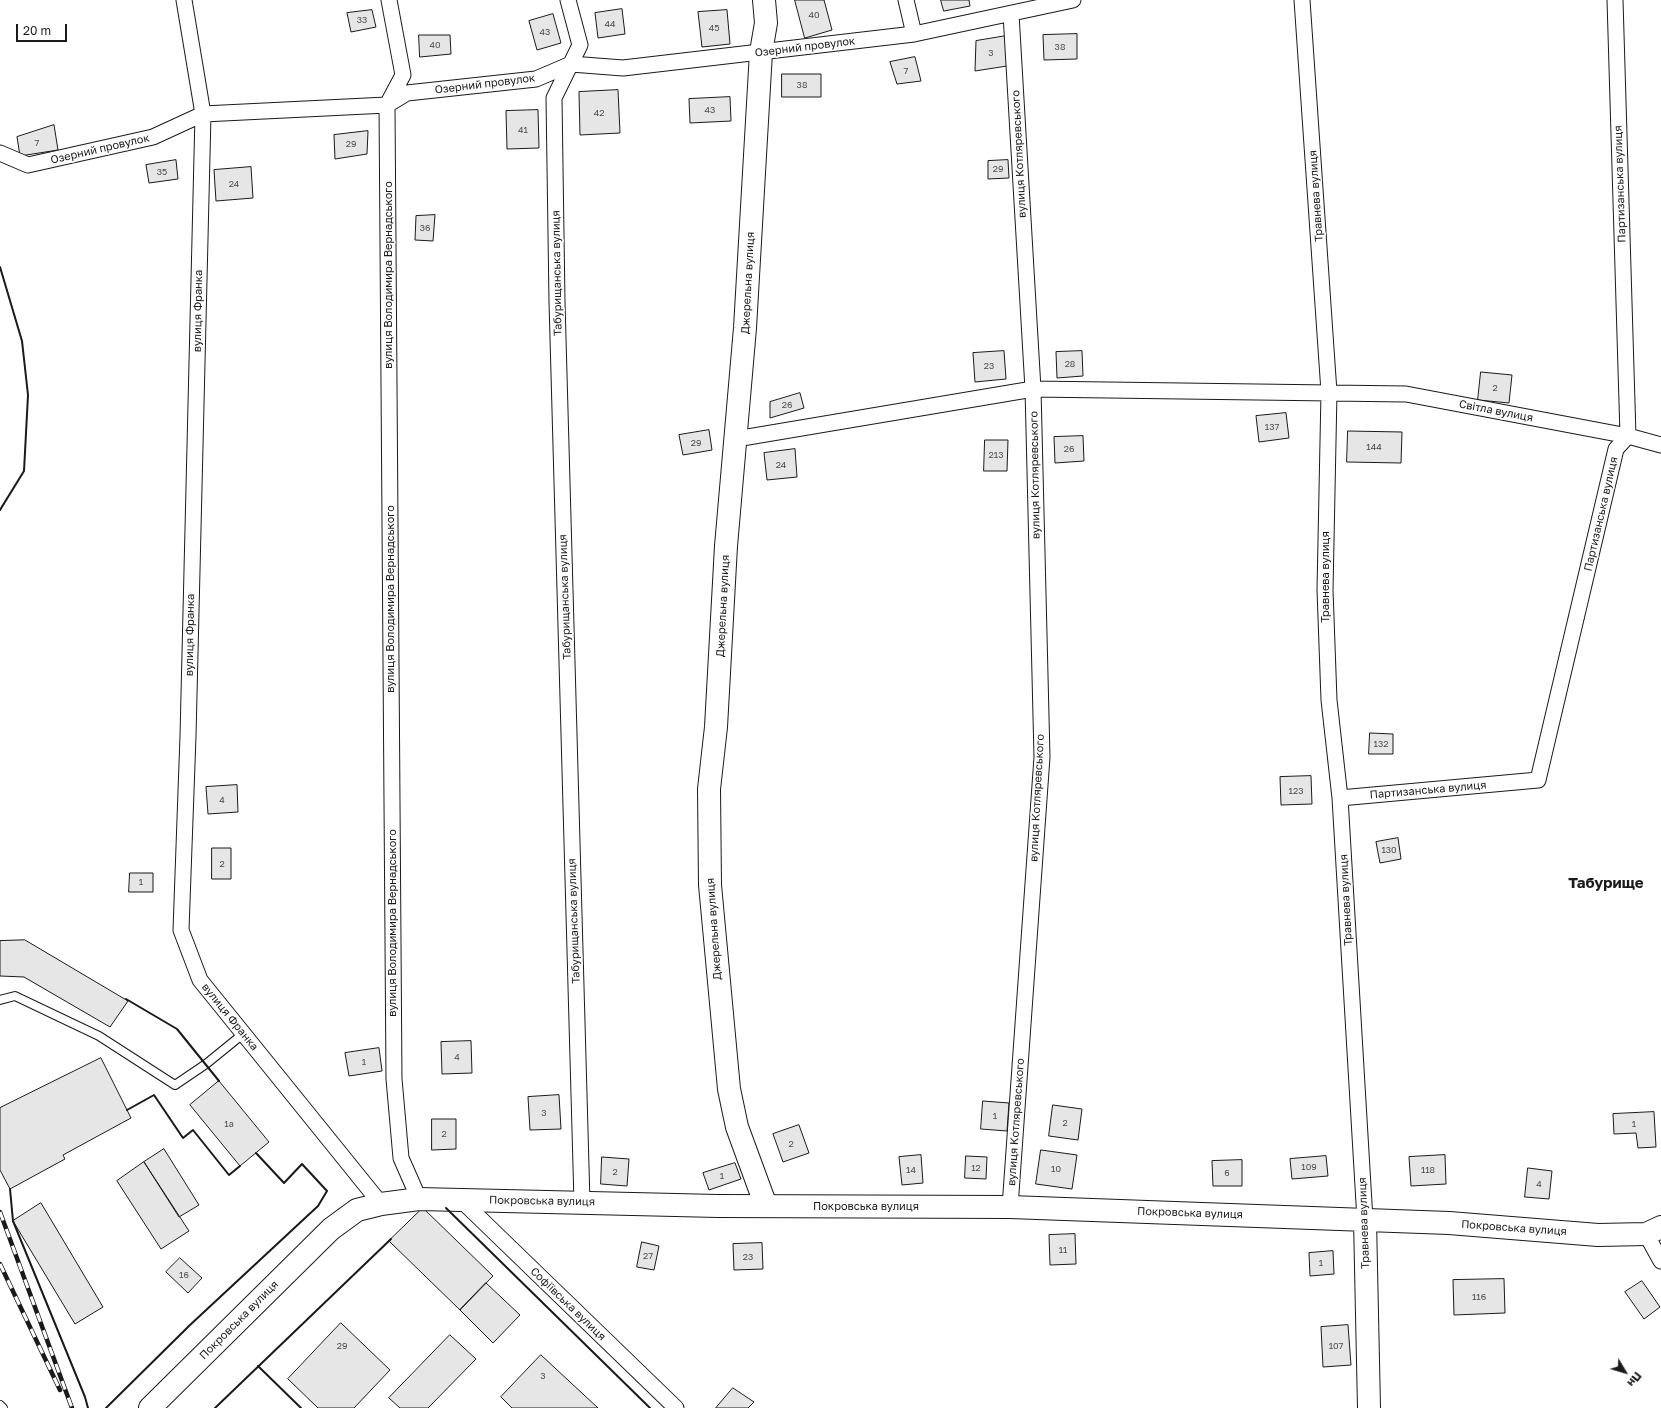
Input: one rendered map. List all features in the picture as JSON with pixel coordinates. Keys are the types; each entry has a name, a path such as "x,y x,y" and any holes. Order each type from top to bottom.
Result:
{"main road":[{"name":"Джерельна вулиця","path":"764,0 766,23 761,52 745,328 726,546 716,728 709,789 710,885 729,1089 737,1127 766,1206"},
{"name":"Покровська вулиця","path":"150,1408 331,1229 357,1210 381,1204 419,1199 766,1206 1010,1207 1449,1224 1598,1235 1653,1230"},
{"name":"Травнева вулиця","path":"1365,1220 1368,1408"}],"street":[{"name":"вулиця Франка","path":"184,0 203,114 188,736 181,930 200,980 381,1204"},
{"name":"вулиця Володимира Вернадського","path":"389,0 403,75 388,105 394,1079 402,1158 419,1199"},
{"name":"Табурищанська вулиця","path":"568,0 580,45 554,98 557,310 582,1202"},
{"path":"906,0 914,34"},
{"name":"Озерний провулок","path":"0,153 28,165 153,137 203,114 388,105 407,93 536,79 571,64 623,68 914,34 1072,0"},
{"name":"Травнева вулиця","path":"1302,0 1329,392 1325,590 1330,700 1340,798 1365,1220"},
{"name":"Партизанська вулиця","path":"1340,798 1538,780 1616,449 1628,436 1615,0"},
{"name":"вулиця Котляревського","path":"1010,1207 1042,757 1033,389 1011,14"},
{"path":"736,439 1033,389 1329,392"},
{"name":"Світла вулиця","path":"1329,392 1406,394 1628,436 1661,445"},
{"name":"Софіївська вулиця","path":"460,1200 676,1408"},
{"path":"1653,1230 1661,1261"}],"lane":[{"path":"0,1000 15,996 92,1033 174,1086 206,1064 243,1034"},
{"path":"0,1405 3,1408"}],"building":[{"path":"795,0 824,0 832,30 805,38"},
{"path":"941,0 969,0 970,6 944,11"},
{"path":"622,9 625,34 598,38 595,13"},
{"path":"372,10 376,27 351,32 347,13"},
{"path":"727,10 730,44 702,47 698,12"},
{"path":"553,14 561,43 537,50 529,21"},
{"path":"1077,34 1077,59 1044,60 1043,35"},
{"path":"419,35 450,35 451,54 420,57"},
{"path":"1006,36 1007,66 975,71 976,41"},
{"path":"915,57 921,81 897,84 890,62"},
{"path":"782,74 821,74 821,97 782,97"},
{"path":"618,90 620,133 580,135 579,92"},
{"path":"730,97 731,121 690,123 689,99"},
{"path":"538,110 539,148 507,149 506,111"},
{"path":"54,125 58,150 20,156 17,137"},
{"path":"368,131 367,154 335,159 334,135"},
{"path":"176,160 178,179 149,183 146,165"},
{"path":"1008,160 1009,178 988,179 988,161"},
{"path":"251,167 253,198 216,201 214,170"},
{"path":"435,215 433,241 415,240 416,216"},
{"path":"1004,351 1006,379 975,382 973,353"},
{"path":"1082,351 1083,376 1057,378 1056,352"},
{"path":"1481,372 1512,375 1509,403 1478,400"},
{"path":"800,393 804,408 770,418 770,402"},
{"path":"1286,413 1289,438 1259,442 1256,416"},
{"path":"709,430 712,450 683,455 679,435"},
{"path":"1348,431 1402,432 1401,463 1347,462"},
{"path":"1083,436 1084,461 1055,463 1054,437"},
{"path":"985,440 1008,440 1007,471 984,471"},
{"path":"795,449 797,477 767,480 764,453"},
{"path":"1370,733 1393,734 1393,754 1369,754"},
{"path":"1311,776 1312,804 1281,805 1280,777"},
{"path":"237,785 238,812 208,814 206,787"},
{"path":"1398,838 1401,859 1380,863 1376,842"},
{"path":"212,848 231,848 231,879 212,879"},
{"path":"130,873 153,873 153,892 129,892"},
{"path":"25,940 128,1001 110,1027 24,977 0,976 0,941"},
{"path":"471,1041 472,1073 442,1074 441,1042"},
{"path":"379,1048 382,1071 349,1076 345,1053"},
{"path":"101,1058 131,1118 63,1155 65,1159 10,1189 0,1170 0,1108"},
{"path":"219,1081 269,1142 240,1166 190,1105"},
{"path":"559,1095 561,1129 530,1130 528,1097"},
{"path":"983,1101 1009,1103 1007,1131 981,1129"},
{"path":"1053,1105 1082,1109 1078,1140 1049,1136"},
{"path":"1654,1112 1656,1147 1638,1148 1636,1133 1614,1134 1613,1114"},
{"path":"432,1119 456,1119 456,1149 432,1150"},
{"path":"799,1125 809,1153 783,1162 773,1134"},
{"path":"164,1149 199,1205 179,1217 144,1162"},
{"path":"1041,1150 1077,1155 1072,1189 1036,1184"},
{"path":"921,1155 923,1183 902,1185 899,1157"},
{"path":"1445,1155 1446,1184 1411,1186 1409,1157"},
{"path":"966,1156 987,1157 986,1179 965,1178"},
{"path":"1326,1156 1328,1176 1292,1179 1290,1159"},
{"path":"602,1157 629,1159 627,1186 601,1184"},
{"path":"1242,1160 1242,1186 1213,1186 1212,1161"},
{"path":"144,1162 189,1231 161,1249 117,1181"},
{"path":"735,1163 741,1179 709,1190 703,1173"},
{"path":"1528,1168 1552,1171 1549,1199 1525,1197"},
{"path":"41,1203 103,1307 75,1324 13,1221"},
{"path":"423,1208 493,1276 460,1310 389,1241"},
{"path":"1075,1234 1076,1264 1050,1265 1049,1235"},
{"path":"642,1242 659,1246 654,1270 637,1267"},
{"path":"762,1243 763,1269 734,1270 733,1244"},
{"path":"1333,1251 1334,1274 1310,1276 1309,1253"},
{"path":"180,1258 202,1278 188,1293 166,1272"},
{"path":"1504,1279 1505,1313 1454,1315 1453,1280"},
{"path":"1642,1281 1660,1307 1644,1319 1625,1292"},
{"path":"486,1283 520,1315 493,1343 460,1310"},
{"path":"341,1323 390,1370 354,1408 318,1408 288,1379"},
{"path":"1348,1325 1351,1365 1323,1367 1321,1327"},
{"path":"450,1335 476,1359 428,1408 400,1408 389,1398"},
{"path":"541,1355 598,1408 512,1408 501,1397"},
{"path":"733,1388 754,1402 748,1408 716,1408"}],"railway":[{"path":"0,1212 72,1408"},
{"path":"0,1264 60,1390"}],"wall":[{"path":"0,267 22,341 28,395 24,471 0,510"},
{"path":"126,999 177,1029 219,1081"},
{"path":"127,1110 154,1095 183,1138 193,1130 229,1175 240,1166"},
{"path":"106,1408 190,1325 318,1206 327,1191 302,1164 284,1183 256,1153"},
{"path":"10,1189 13,1221 85,1397 88,1408"},
{"path":"446,1208 650,1408"},
{"path":"215,1408 391,1239"},
{"path":"258,1366 301,1408"}],"district":[{"name":"Табурище","path":"1606,883"}]}
